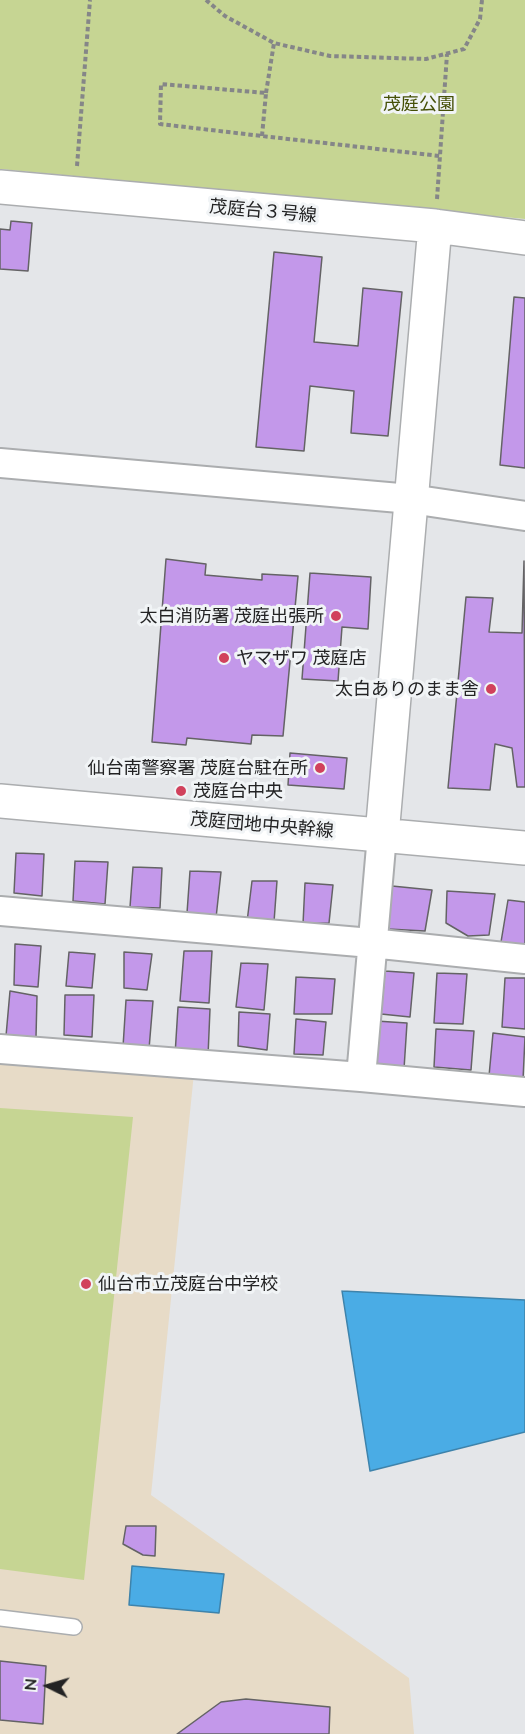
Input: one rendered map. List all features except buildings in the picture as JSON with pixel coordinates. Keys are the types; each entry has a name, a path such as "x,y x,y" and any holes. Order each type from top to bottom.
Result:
{"street":[{"name":"茂庭台３号線","path":"0,187 435,226 525,237"},
{"path":"360,1077 435,226"},
{"path":"0,463 411,499 525,516"},
{"name":"茂庭団地中央幹線","path":"0,801 525,848"},
{"path":"0,912 371,943 525,959"},
{"path":"0,1049 525,1092"}],"lane":[{"path":"0,1618 74,1627"}],"path":[{"path":"75,194 90,0"},
{"path":"206,0 225,16 274,43 330,56 426,59 464,49 480,19 482,0"},
{"path":"262,136 274,43"},
{"path":"435,226 447,53"},
{"path":"266,93 161,84 160,124 440,156"}],"shaded area":[{"name":"仙台市立茂庭台中学校","path":"0,1062 194,1073 151,1495 409,1678 414,1734 0,1734"}],"green space":[{"name":"茂庭公園","path":"0,0 525,0 525,219 0,169"},
{"path":"0,1108 133,1117 84,1580 0,1569"}],"water":[{"path":"342,1291 525,1300 525,1432 370,1471"},
{"path":"132,1566 224,1574 219,1613 129,1605"}],"place":[{"name":"太白消防署 茂庭出張所","path":"336,616"},
{"name":"ヤマザワ 茂庭店","path":"224,658"},
{"name":"太白ありのまま舎","path":"491,689"},
{"name":"仙台南警察署 茂庭台駐在所","path":"320,768"},
{"name":"茂庭台中央","path":"181,791"},
{"name":"仙台市立茂庭台中学校","path":"86,1284"}]}
